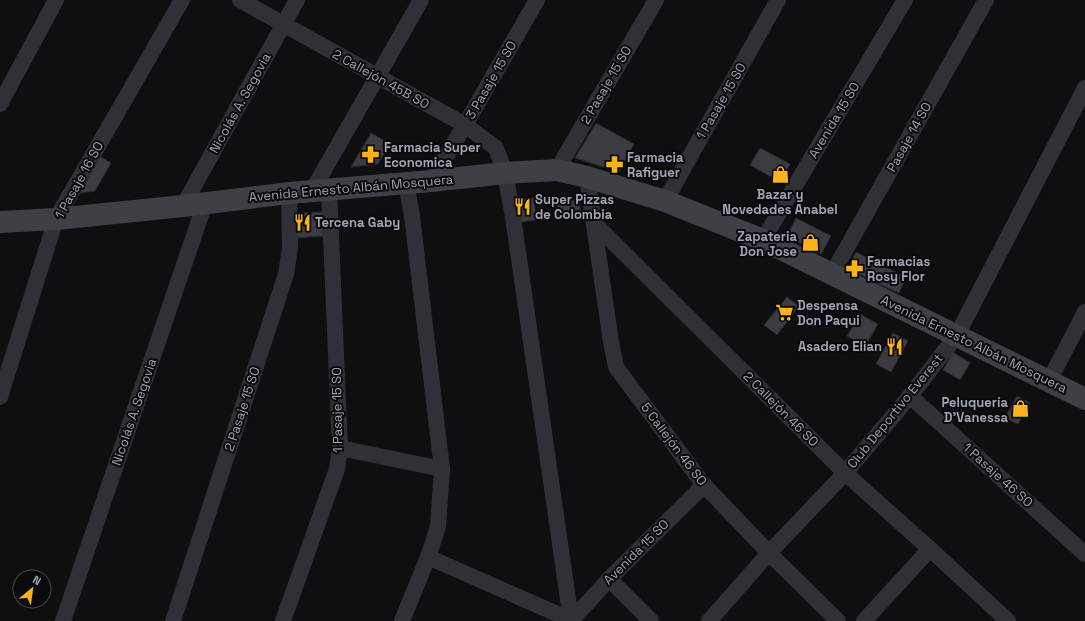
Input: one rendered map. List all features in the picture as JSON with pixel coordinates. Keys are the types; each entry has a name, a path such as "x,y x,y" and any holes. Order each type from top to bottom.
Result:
{"street":[{"path":"0,104 56,0"},
{"name":"1 Pasaje 16 SO","path":"0,397 56,219 182,0"},
{"name":"2 Callejón 45B SO","path":"240,0 465,125 496,148 505,173 513,217 571,621"},
{"name":"Nicolás A. Segovia","path":"183,206 297,0"},
{"path":"320,191 378,77 421,0"},
{"name":"3 Pasaje 15 SO","path":"431,181 537,0"},
{"name":"2 Pasaje 15 SO","path":"557,170 656,0"},
{"name":"1 Pasaje 15 SO","path":"665,201 778,0"},
{"name":"Avenida 15 SO","path":"763,240 905,0"},
{"name":"Pasaje 14 SO","path":"832,274 986,0"},
{"name":"Club Deportivo Everest","path":"709,621 769,553 846,473 910,396 957,335 1085,88"},
{"name":"Avenida Ernesto Albán Mosquera","path":"0,222 56,219 289,193 505,173 557,170 588,177 665,201 763,240 1085,399"},
{"path":"588,177 594,223"},
{"path":"402,621 428,557 438,527 442,469 412,216 406,183"},
{"name":"1 Pasaje 15 SO","path":"283,621 336,469 340,448 320,191"},
{"name":"2 Pasaje 15 SO","path":"173,621 286,274 290,248 289,193"},
{"name":"Nicolás A. Segovia","path":"63,621 205,203"},
{"name":"2 Callejón 46 SO","path":"594,223 846,473 1008,621"},
{"name":"5 Callejón 46 SO","path":"594,223 616,367 704,485 769,553 838,621"},
{"path":"1049,381 1085,312"},
{"name":"1 Pasaje 46 SO","path":"910,396 1085,554"},
{"path":"340,448 442,469"},
{"name":"Avenida 15 SO","path":"571,621 608,579 704,485"},
{"path":"864,621 930,549"},
{"path":"428,557 571,621"},
{"path":"608,579 651,621"}],"building":[{"path":"596,123 634,144 619,172 575,158"},
{"name":"Farmacia Super Economica","path":"371,133 390,144 378,164 351,167"},
{"path":"760,148 790,164 780,182 750,165"},
{"path":"96,154 111,163 95,191 73,194"},
{"path":"534,198 536,220 519,222 517,199"},
{"path":"579,200 581,214 559,217 557,202"},
{"path":"322,212 323,236 296,238 294,213"},
{"path":"796,218 831,236 821,254 787,236"},
{"path":"856,252 887,268 879,284 848,268"},
{"path":"887,268 906,277 899,293 879,284"},
{"path":"787,297 799,306 777,335 764,325"},
{"path":"860,314 878,324 865,347 847,336"},
{"path":"893,333 908,341 891,372 876,364"},
{"path":"953,352 970,363 960,380 943,370"},
{"path":"1017,396 1030,403 1018,424 1005,418"}],"place":[{"name":"Farmacia Super Economica","path":"371,154"},
{"name":"Farmacia Rafiguer","path":"614,164"},
{"name":"Bazar y Novedades Anabel","path":"780,175"},
{"name":"Super Pizzas de Colombia","path":"522,206"},
{"name":"Tercena Gaby","path":"302,222"},
{"name":"Zapateria Don Jose","path":"810,243"},
{"name":"Farmacias Rosy Flor","path":"854,268"},
{"name":"Despensa Don Paqui","path":"784,312"},
{"name":"Asadero Elian","path":"895,346"},
{"name":"Peluquería D'Vanessa","path":"1021,409"}]}
